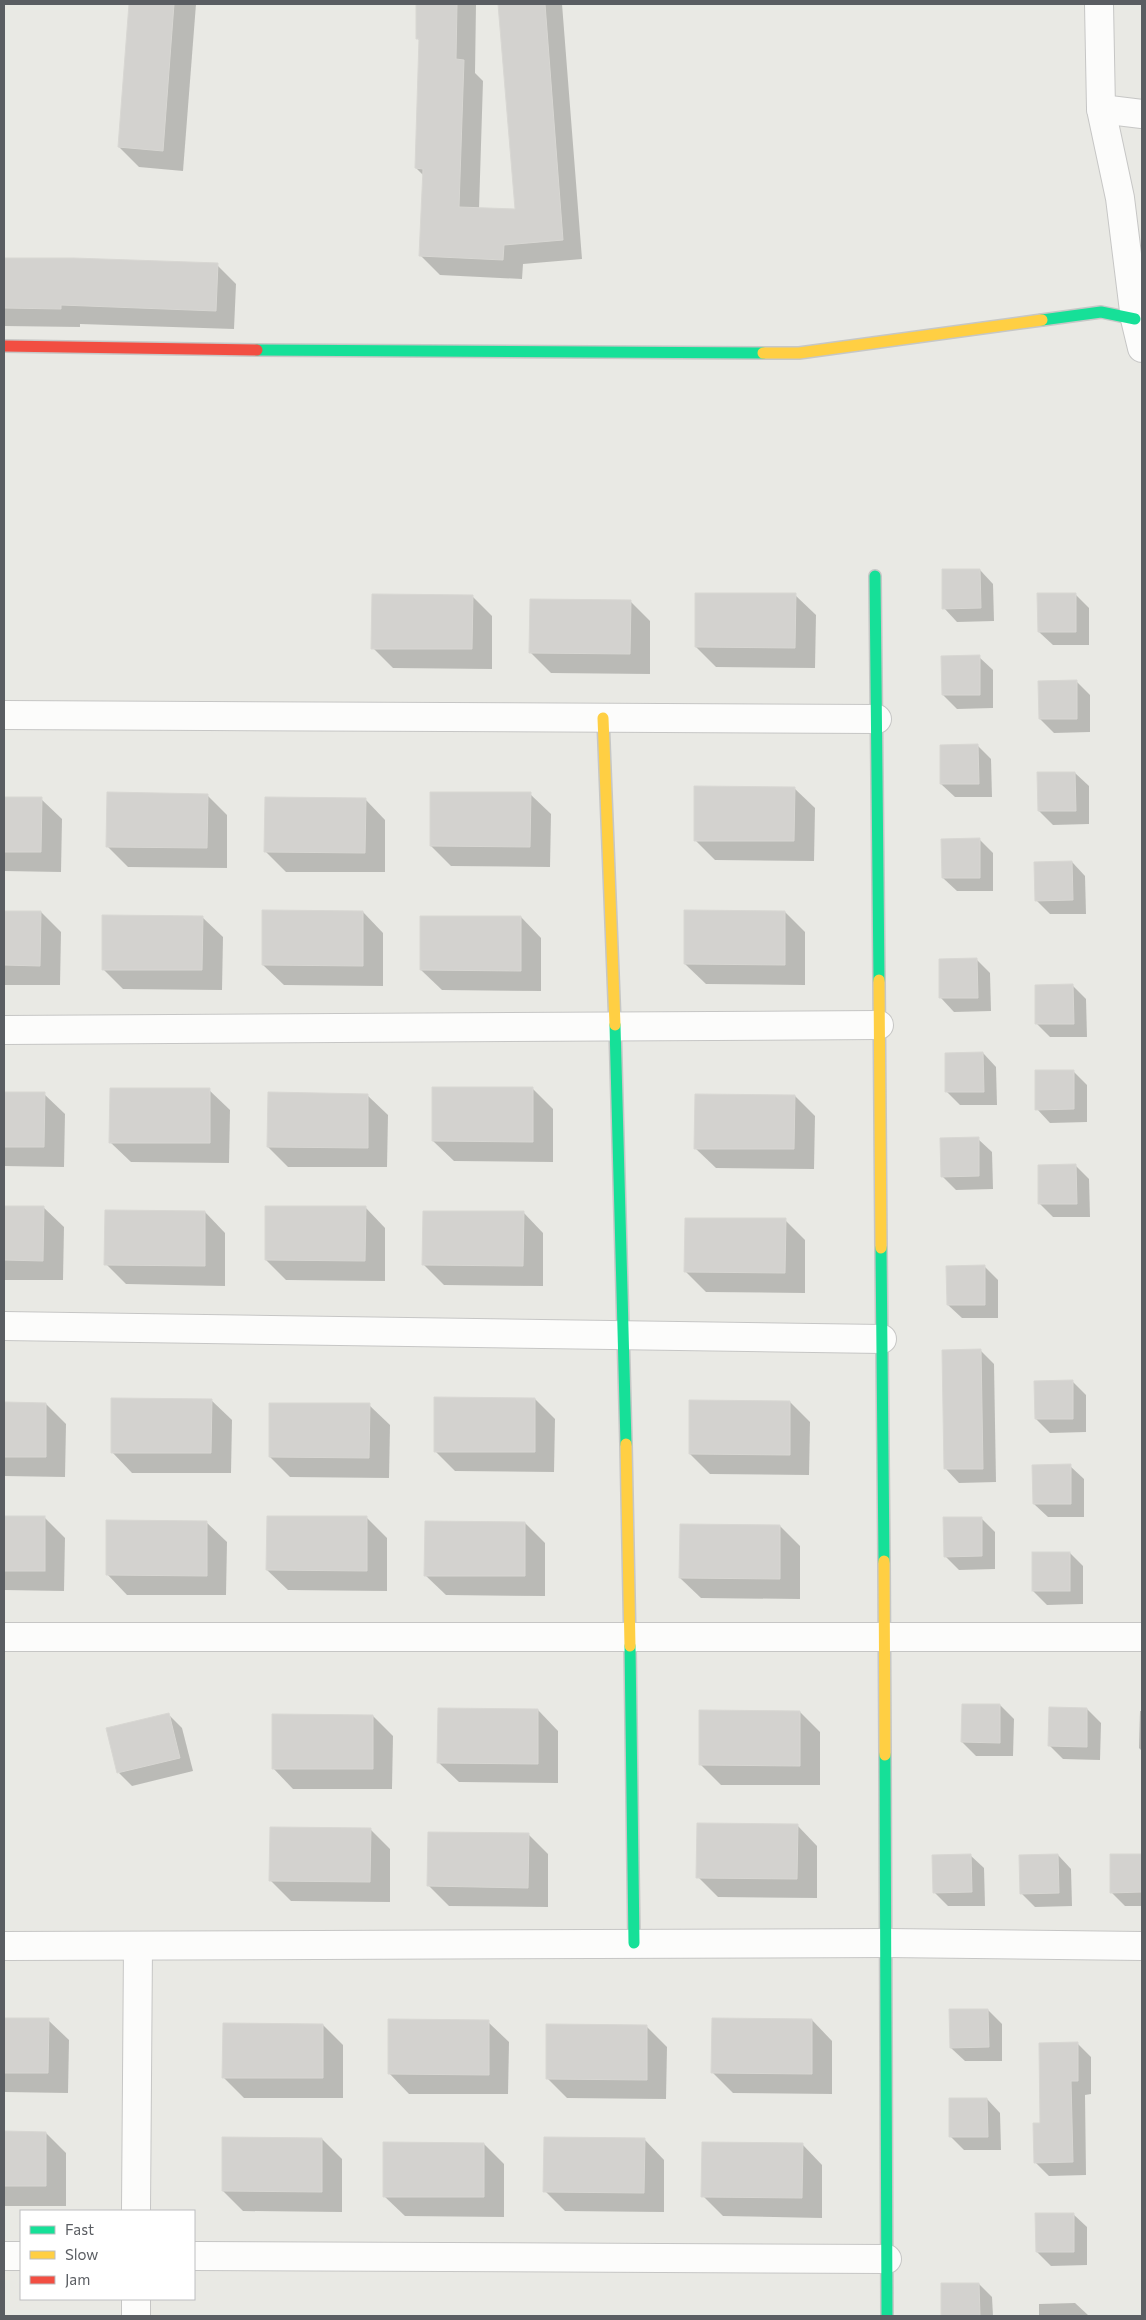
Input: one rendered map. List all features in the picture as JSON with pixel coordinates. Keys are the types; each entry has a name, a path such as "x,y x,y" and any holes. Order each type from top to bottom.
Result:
{"street":[{"path":"1099,4 1102,109 1120,198 1134,319 1142,348"},
{"path":"1102,109 1142,114"},
{"path":"4,346 305,351 799,353 1101,312 1134,319"},
{"path":"875,576 887,1943 887,2316"},
{"path":"4,715 877,718"},
{"path":"603,718 616,1026 632,1636 634,1944"},
{"path":"4,1030 879,1025"},
{"path":"4,1326 882,1339"},
{"path":"4,1637 1142,1637"},
{"path":"4,1946 887,1943 1142,1946"},
{"path":"136,2210 138,1946"},
{"path":"4,2256 20,2256"},
{"path":"195,2256 887,2259"},
{"path":"136,2300 136,2316"}],"building":[{"path":"129,4 174,4 163,151 118,147"},
{"path":"416,4 457,4 456,59 464,60 459,207 515,209 498,4 545,4 563,240 504,245 503,260 419,256 423,169 415,168 419,39 416,39"},
{"path":"4,258 73,258 218,263 216,311 61,305 61,309 4,308"},
{"path":"942,569 980,569 981,608 942,609"},
{"path":"695,593 796,593 795,648 695,647"},
{"path":"1037,593 1076,593 1076,632 1038,632"},
{"path":"372,594 473,595 472,649 371,649"},
{"path":"530,599 631,600 630,654 529,653"},
{"path":"980,655 980,695 942,695 941,656"},
{"path":"1077,680 1077,719 1039,719 1038,681"},
{"path":"978,744 979,784 940,784 940,745"},
{"path":"1037,772 1075,772 1076,811 1038,811"},
{"path":"694,786 795,787 794,841 694,841"},
{"path":"107,792 208,794 207,848 106,847"},
{"path":"430,792 531,792 530,847 430,846"},
{"path":"4,797 42,797 41,852 4,852"},
{"path":"265,797 366,798 365,853 264,852"},
{"path":"980,838 980,878 942,878 941,839"},
{"path":"1072,861 1073,900 1035,901 1034,862"},
{"path":"262,910 363,911 363,966 262,965"},
{"path":"684,910 785,911 785,965 684,964"},
{"path":"4,911 41,911 40,966 4,965"},
{"path":"102,915 203,916 202,970 102,970"},
{"path":"420,916 521,916 521,971 420,970"},
{"path":"977,958 978,998 939,998 939,959"},
{"path":"1073,984 1074,1024 1035,1024 1035,985"},
{"path":"983,1052 984,1092 945,1092 945,1053"},
{"path":"1035,1070 1074,1070 1074,1109 1035,1110"},
{"path":"432,1087 533,1087 533,1142 432,1141"},
{"path":"110,1088 210,1088 210,1143 109,1143"},
{"path":"4,1092 45,1092 44,1147 4,1147"},
{"path":"268,1092 368,1094 368,1148 267,1147"},
{"path":"695,1094 795,1095 794,1149 694,1149"},
{"path":"979,1137 979,1176 941,1177 940,1138"},
{"path":"1076,1164 1077,1204 1038,1204 1038,1165"},
{"path":"4,1206 44,1206 43,1261 4,1260"},
{"path":"265,1206 366,1206 365,1261 265,1260"},
{"path":"105,1210 205,1211 205,1266 104,1265"},
{"path":"423,1211 524,1211 523,1266 422,1265"},
{"path":"685,1218 786,1218 785,1273 684,1272"},
{"path":"985,1265 985,1305 947,1305 946,1266"},
{"path":"981,1349 983,1469 944,1469 942,1350"},
{"path":"1073,1380 1073,1419 1035,1419 1034,1381"},
{"path":"434,1397 535,1398 535,1452 434,1452"},
{"path":"111,1398 212,1399 211,1453 111,1453"},
{"path":"689,1400 790,1401 790,1455 689,1454"},
{"path":"4,1402 46,1403 46,1457 4,1457"},
{"path":"269,1403 370,1403 369,1458 269,1457"},
{"path":"1071,1464 1071,1504 1033,1504 1032,1465"},
{"path":"4,1516 45,1516 45,1571 4,1571"},
{"path":"267,1516 367,1516 367,1571 266,1570"},
{"path":"943,1517 982,1517 982,1556 944,1557"},
{"path":"106,1520 207,1521 207,1576 106,1575"},
{"path":"425,1521 525,1522 525,1576 424,1576"},
{"path":"680,1524 780,1525 780,1579 679,1578"},
{"path":"1032,1552 1070,1552 1070,1591 1032,1591"},
{"path":"962,1704 1000,1704 1000,1743 961,1742"},
{"path":"1049,1707 1087,1708 1087,1747 1048,1746"},
{"path":"438,1708 538,1709 538,1764 437,1763"},
{"path":"699,1710 800,1711 800,1766 699,1765"},
{"path":"169,1713 180,1758 117,1773 106,1728"},
{"path":"272,1714 373,1715 373,1769 272,1769"},
{"path":"697,1823 798,1824 797,1879 696,1878"},
{"path":"270,1827 371,1828 370,1882 269,1881"},
{"path":"428,1832 529,1833 528,1888 427,1886"},
{"path":"971,1854 972,1892 933,1893 932,1855"},
{"path":"1058,1854 1059,1893 1020,1894 1019,1855"},
{"path":"1110,1854 1142,1854 1142,1892 1110,1893"},
{"path":"949,2009 988,2009 989,2047 950,2048"},
{"path":"4,2018 49,2018 48,2073 4,2073"},
{"path":"712,2018 812,2019 812,2074 711,2073"},
{"path":"388,2019 489,2020 489,2075 388,2074"},
{"path":"223,2023 323,2024 323,2078 222,2078"},
{"path":"546,2024 647,2025 647,2080 546,2079"},
{"path":"1078,2042 1078,2081 1071,2081 1073,2162 1034,2163 1033,2123 1040,2123 1039,2043"},
{"path":"949,2098 987,2098 988,2137 949,2137"},
{"path":"4,2131 46,2132 46,2186 4,2186"},
{"path":"222,2137 322,2138 322,2192 222,2191"},
{"path":"544,2137 645,2138 644,2193 543,2192"},
{"path":"383,2142 484,2143 484,2197 383,2197"},
{"path":"702,2142 803,2143 802,2198 701,2197"},
{"path":"1035,2213 1074,2213 1074,2252 1036,2252"},
{"path":"941,2283 979,2283 980,2316 941,2316"}],"traffic: fast":[{"path":"1042,320 1101,312 1135,319"},
{"path":"257,350 763,353"},
{"path":"875,576 879,980"},
{"path":"615,1025 626,1444"},
{"path":"881,1248 884,1561"},
{"path":"630,1646 634,1943"},
{"path":"885,1755 887,2316"}],"traffic: slow":[{"path":"763,353 799,353 1042,320"},
{"path":"603,718 615,1025"},
{"path":"879,980 881,1248"},
{"path":"626,1444 630,1646"},
{"path":"884,1561 885,1755"}],"traffic: jam":[{"path":"4,346 257,350"}]}
